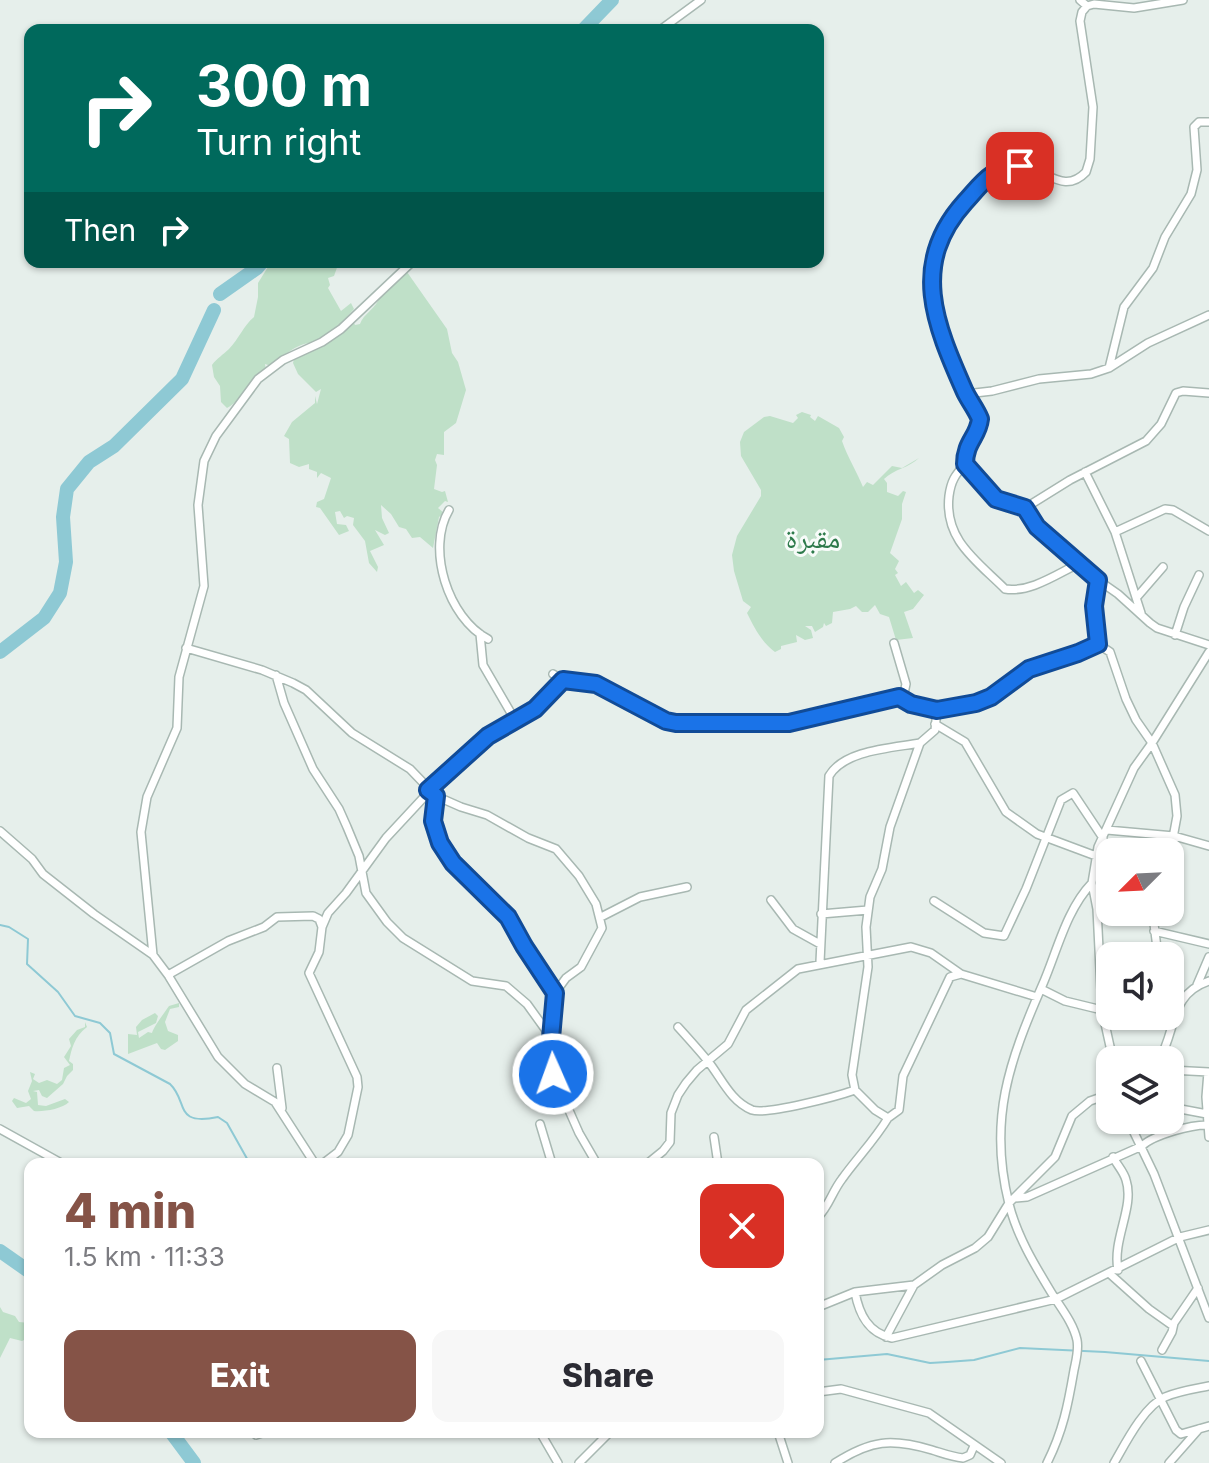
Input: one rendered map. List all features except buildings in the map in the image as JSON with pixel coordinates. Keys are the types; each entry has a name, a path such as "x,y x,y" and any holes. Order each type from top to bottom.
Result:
{"street":[{"path":"668,24 701,0"},
{"path":"1080,0 1087,6"},
{"path":"1078,564 1021,589 1005,589 961,544 951,528 948,510 952,479 965,464 966,449 980,425 944,340 930,270 935,248 953,214 986,177 996,171 1020,166 1070,183 1086,172 1094,123 1080,21 1087,6 1134,8 1183,0"},
{"path":"1109,368 1124,307 1153,268 1165,237 1191,194 1197,170 1194,127 1199,122 1209,122"},
{"path":"153,955 141,832 147,797 177,728 179,677 204,586 198,505 204,461 216,436 258,379 283,360 322,342 341,329 406,268"},
{"path":"966,394 1039,379 1091,374 1109,368 1148,343 1209,315"},
{"path":"1025,508 1085,472 1146,441 1161,424 1176,393 1209,393"},
{"path":"965,464 996,499 1025,508 1037,527 1157,628 1209,645"},
{"path":"1085,472 1115,532 1142,615"},
{"path":"1115,532 1165,509 1173,510 1209,531"},
{"path":"449,510 442,521 439,539 441,566 455,603 465,619 488,639"},
{"path":"1137,597 1163,567"},
{"path":"1175,635 1199,575"},
{"path":"1098,580 1094,606 1098,644"},
{"path":"480,634 483,665 515,720"},
{"path":"894,643 906,684 903,698"},
{"path":"553,674 563,680 596,684 666,721 789,723 894,698 903,698 911,704 937,710 983,700 1029,669 1098,644"},
{"path":"1098,644 1110,652 1126,699 1152,743 1177,804 1174,836"},
{"path":"186,648 276,675 306,690 352,733 410,769 436,796 487,815 528,838 556,849 579,876 596,904 602,928 581,967 566,978 555,993 551,1038 553,1074 594,1158"},
{"path":"934,901 984,933 1004,936 1017,912 1061,800 1073,793 1103,838 1134,768 1209,652"},
{"path":"276,675 284,703 313,769 347,827 359,856 369,898 403,938 478,983 493,982 506,986 527,1004 551,1038"},
{"path":"331,1158 348,1135 357,1077 310,977 311,967 319,952 322,927 330,911 386,838 428,790 474,747 535,709 563,680"},
{"path":"820,962 827,786 833,769 865,754 920,743 934,732 937,710"},
{"path":"935,724 965,742 977,757 1006,812 1048,838 1096,856 1092,883 1099,942"},
{"path":"888,1118 855,1090 852,1075 867,955 870,897 882,869 890,827 920,743"},
{"path":"436,796 433,821 440,843 453,863 508,917 555,993"},
{"path":"1107,830 1174,836 1209,846"},
{"path":"0,831 32,859 43,874 153,955 218,1057 245,1084 275,1102 311,1158"},
{"path":"1047,1463 1062,1432 1077,1339 1064,1311 1030,1257 1002,1157 1001,1106 1016,1051 1070,915 1092,883"},
{"path":"601,917 640,897 687,887"},
{"path":"771,900 793,929 820,944"},
{"path":"821,914 868,910"},
{"path":"168,975 228,941 264,927 277,917 313,916 330,911"},
{"path":"313,916 319,919 322,927"},
{"path":"1155,926 1156,942"},
{"path":"1154,931 1209,944"},
{"path":"654,1158 670,1142 671,1113 678,1095 697,1070 728,1044 746,1010 798,969 820,962 911,947 931,953 961,974 1037,997"},
{"path":"1197,985 1209,957"},
{"path":"824,1209 833,1198 839,1182 874,1141 888,1118 899,1110 903,1076 950,977 961,974"},
{"path":"1184,998 1197,985 1209,981"},
{"path":"1041,989 1065,1001 1096,1009"},
{"path":"678,1027 708,1061 730,1093 749,1109 759,1112 833,1098 855,1090"},
{"path":"277,1068 283,1114"},
{"path":"1184,1071 1209,1072 1209,1137"},
{"path":"886,1337 914,1285 982,1243 1001,1220 1012,1200 1055,1157 1072,1116 1096,1099"},
{"path":"1184,1110 1207,1114"},
{"path":"540,1124 550,1158"},
{"path":"1012,1200 1027,1197 1150,1140 1200,1124 1208,1125"},
{"path":"0,1129 52,1158"},
{"path":"1136,1134 1180,1237 1209,1318"},
{"path":"714,1137 717,1158"},
{"path":"338,1152 338,1158"},
{"path":"1113,1157 1127,1184 1126,1208 1115,1250 1114,1272 1149,1309 1173,1326"},
{"path":"855,1292 862,1317 874,1330 886,1337 907,1335 1056,1299 1180,1237 1209,1230"},
{"path":"824,1305 855,1292 914,1285"},
{"path":"1162,1350 1173,1326 1198,1288"},
{"path":"1141,1361 1176,1430 1181,1434 1209,1426"},
{"path":"1114,1463 1128,1438 1154,1404 1162,1398 1209,1386"},
{"path":"824,1391 841,1389 929,1413 1001,1463"},
{"path":"1169,1463 1199,1429"},
{"path":"543,1438 558,1463"},
{"path":"579,1463 604,1438"},
{"path":"780,1438 788,1463"},
{"path":"835,1463 870,1444 886,1441 963,1458 970,1455 974,1446"}],"green space":[{"path":"267,268 337,268 334,276 328,278 328,288 341,311 351,303 354,309 320,339 296,347 271,366 265,364 266,370 227,408 221,402 220,386 214,377 212,365 254,317 258,283"},
{"path":"407,272 447,329 466,390 456,423 444,432 444,455 437,454 435,460 434,489 445,491 448,502 445,501 438,508 444,513 439,517 433,548 420,537 412,538 381,505 382,518 389,533 385,535 375,530 384,545 370,551 378,567 377,572 369,563 365,541 353,525 354,518 344,518 340,511 335,512 337,524 346,525 349,531 339,535 320,508 316,507 317,502 324,499 331,478 321,473 317,478 317,472 309,469 309,464 299,467 290,463 289,439 284,436 292,422 315,403 315,396 317,404 321,389 316,392 298,374 294,359 327,344 353,321 355,325 360,324 380,296"},
{"name":"مقبرة","path":"802,412 811,415 815,421 818,416 839,428 844,437 844,447 863,487 867,482 873,485 892,466 902,468 919,458 884,479 887,492 898,496 906,492 902,519 890,553 899,561 895,575 901,586 906,582 914,593 918,590 924,595 913,609 904,612 913,638 896,640 889,617 880,614 875,605 868,612 862,612 856,606 833,612 832,623 826,626 824,623 815,632 812,626 805,626 811,630 813,638 805,640 796,635 797,642 781,646 775,652 762,639 747,613 751,607 743,601 732,555 737,536 761,496 761,490 741,456 740,442 744,432 764,417 793,423 798,418 796,415"},
{"path":"179,1003 179,1007 170,1009 165,1022 168,1031 178,1035 178,1041 165,1050 157,1043 128,1054 128,1034 137,1035 136,1027 142,1020 155,1013 158,1016 156,1023 138,1032 139,1038 152,1033 169,1006"},
{"path":"85,1022 87,1027 76,1039 71,1052 69,1061 73,1064 73,1070 63,1084 47,1098 39,1090 33,1091 37,1092 38,1105 46,1106 65,1099 69,1102 47,1110 34,1111 29,1106 17,1108 12,1101 14,1098 26,1103 31,1099 28,1091 32,1081 30,1072 35,1074 33,1079 39,1083 47,1080 57,1084 62,1080 64,1068 70,1065 64,1057 71,1046 69,1039 85,1027"},
{"path":"0,1307 3,1312 24,1322 24,1340 10,1338 0,1358"}],"waterway":[{"path":"589,24 612,0"},
{"path":"220,294 257,268"},
{"path":"0,652 44,618 60,593 66,562 63,517 67,489 89,462 114,446 182,379 214,310"},
{"path":"0,925 28,939 27,964 58,992 75,1016 100,1023 110,1033 114,1054 170,1084 188,1115 204,1119 218,1117 227,1123 247,1158"},
{"path":"0,1251 24,1268"},
{"path":"824,1359 887,1354 930,1363 974,1360 1020,1348 1209,1361"},
{"path":"175,1438 194,1463"}],"route":[{"path":"553,1074 551,1038 555,993 508,917 453,863 440,843 433,821 436,796 428,790 474,747 535,709 563,680 596,684 666,721 676,723 789,723 899,697 911,704 937,710 976,703 991,697 1029,669 1098,644 1094,606 1098,580 1037,527 1025,508 996,499 965,464 966,449 980,425 980,419 944,340 931,283 930,270 935,248 953,214 986,177 1005,168 1020,166"}]}
